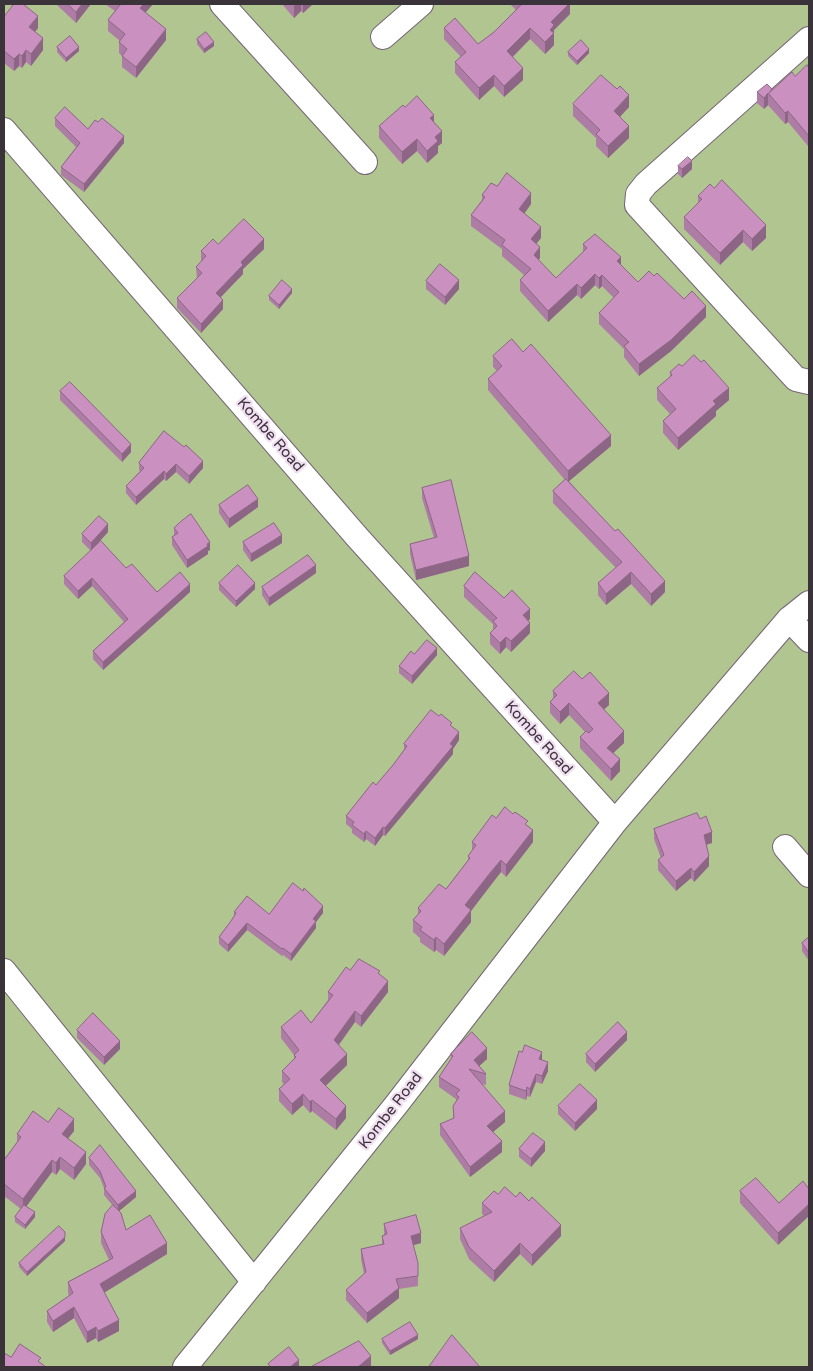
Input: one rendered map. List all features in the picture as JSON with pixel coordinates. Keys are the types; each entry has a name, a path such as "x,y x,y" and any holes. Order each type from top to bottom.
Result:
{"street":[{"path":"222,4 365,162"},
{"path":"383,37 421,4"},
{"path":"809,39 646,184 638,194 637,205 796,379 809,382"},
{"name":"Kombe Road","path":"4,130 358,538 616,822 396,1105 185,1367"},
{"path":"616,822 789,619 809,603"},
{"path":"789,619 809,640"},
{"path":"785,848 809,875"},
{"path":"4,971 254,1282"}],"green space":[{"path":"4,4 809,4 809,1367 4,1367"}],"building":[{"path":"14,4 23,4 38,16 29,27 43,38 31,54 26,50 22,56 19,54 14,59 4,51 4,17"},
{"path":"68,4 82,4 76,12"},
{"path":"119,4 144,4 140,8 166,29 136,67 122,56 127,49 119,42 125,34 108,20"},
{"path":"520,4 569,4 551,22 554,25 550,30 554,33 545,42 530,28 507,51 523,68 504,86 494,75 479,88 455,62 466,52 444,28 455,18 478,44 494,32"},
{"path":"206,32 214,42 204,49 197,39"},
{"path":"70,36 79,47 66,58 57,47"},
{"path":"581,40 589,49 577,61 568,52"},
{"path":"807,65 809,68 808,135 788,111 785,113 768,93 764,98 757,92 767,84 772,89 769,93 792,72 795,76"},
{"path":"601,75 617,89 620,86 629,95 614,111 629,126 608,146 596,134 600,130 573,104"},
{"path":"417,96 434,115 430,118 442,131 435,137 438,141 427,151 417,139 402,152 379,126 403,105 405,107"},
{"path":"65,107 88,129 95,120 98,122 102,118 124,136 84,184 61,167 80,143 55,118"},
{"path":"688,157 692,161 682,169 678,166"},
{"path":"507,173 531,193 519,209 541,227 531,239 540,247 534,255 556,278 587,248 583,244 595,234 621,257 617,261 638,282 649,271 654,276 657,273 684,299 692,291 706,306 671,340 639,364 624,346 629,342 599,313 619,292 602,275 599,278 595,274 581,288 577,284 548,311 520,280 531,269 502,245 505,240 471,215 485,197 482,195 491,183 497,186"},
{"path":"722,180 766,225 752,239 743,230 720,253 684,217 702,199 698,196 710,184 714,188"},
{"path":"244,219 264,239 241,262 243,265 216,293 223,300 201,324 177,298 202,273 196,267 206,256 201,251 213,239 218,244"},
{"path":"440,264 459,280 445,297 426,281"},
{"path":"282,280 292,289 279,305 269,296"},
{"path":"512,339 523,352 531,344 611,435 568,471 488,379 502,366 493,356"},
{"path":"694,355 701,362 704,360 729,388 713,401 716,404 678,438 663,421 676,409 657,388 672,375 670,372 679,364 682,366"},
{"path":"70,382 131,444 122,454 60,391"},
{"path":"164,431 184,447 186,445 203,461 189,476 176,464 166,474 164,471 136,497 126,486 144,468 139,463"},
{"path":"566,479 615,531 618,529 665,581 651,594 631,572 606,594 598,583 622,562 553,491"},
{"path":"451,480 469,556 416,570 410,544 437,537 422,488"},
{"path":"248,485 258,499 229,519 219,505"},
{"path":"191,514 210,542 207,544 208,546 187,560 172,537 178,533 174,528"},
{"path":"99,516 108,524 91,543 82,534"},
{"path":"274,523 282,535 251,554 243,542"},
{"path":"101,541 126,568 132,564 157,592 180,572 190,584 103,662 93,651 128,619 92,578 78,591 64,576"},
{"path":"308,555 316,565 269,598 262,587"},
{"path":"238,565 255,583 236,601 219,583"},
{"path":"475,572 504,598 512,590 530,609 523,615 530,623 511,641 506,637 500,643 490,633 497,626 493,621 497,618 464,586"},
{"path":"427,640 437,648 412,676 399,666 411,651 414,654"},
{"path":"574,671 582,679 590,672 609,693 598,703 624,731 607,748 620,759 611,769 580,737 586,731 589,733 593,729 569,703 560,712 550,702 557,695 553,691"},
{"path":"431,710 439,716 441,714 459,732 450,744 453,746 375,838 366,831 364,834 352,825 354,822 346,816 373,782 376,785 393,765 407,746 404,744"},
{"path":"505,807 513,814 515,812 528,821 525,824 533,830 506,865 501,860 465,905 471,910 444,944 436,937 434,940 420,930 422,927 413,920 421,911 418,908 439,884 446,889 470,858 468,856 476,845 472,842 492,815 496,818"},
{"path":"697,813 700,819 706,816 712,832 704,835 709,856 694,872 691,868 676,881 658,860 664,855 654,829"},
{"path":"293,883 303,891 304,888 323,906 313,919 316,921 291,954 247,923 228,945 219,937 236,913 234,912 247,896 269,914"},
{"path":"809,937 809,953 802,943"},
{"path":"359,959 380,971 378,973 388,981 361,1016 355,1011 334,1040 347,1054 320,1080 346,1106 336,1119 312,1100 310,1102 303,1094 292,1104 279,1089 290,1079 282,1071 296,1057 294,1055 299,1050 281,1027 301,1010 311,1023 333,995 328,992 346,967 350,970"},
{"path":"93,1013 120,1041 104,1057 77,1030"},
{"path":"618,1022 627,1032 595,1064 586,1054"},
{"path":"472,1032 487,1048 474,1060 486,1074 469,1069 505,1111 487,1126 502,1141 470,1167 440,1124 454,1118 453,1106 459,1097 456,1094 460,1090 439,1077 453,1056 451,1054"},
{"path":"525,1045 542,1052 539,1059 548,1062 542,1076 536,1074 530,1089 527,1087 526,1091 509,1085 519,1051 522,1052"},
{"path":"580,1084 597,1100 575,1123 558,1106"},
{"path":"59,1108 74,1119 62,1134 86,1152 74,1168 60,1157 56,1163 52,1160 23,1199 4,1184 4,1160 21,1137 17,1134 33,1111 48,1122"},
{"path":"533,1133 545,1142 531,1159 519,1149"},
{"path":"100,1145 136,1191 118,1205 104,1188 106,1187 100,1171 89,1158"},
{"path":"756,1178 779,1203 803,1181 809,1189 809,1204 778,1233 740,1191"},
{"path":"505,1187 516,1197 520,1192 529,1201 532,1197 561,1225 532,1255 520,1243 494,1271 469,1247 460,1228 492,1212 482,1203 494,1191 498,1194"},
{"path":"24,1205 35,1212 25,1225 15,1217"},
{"path":"113,1205 121,1213 126,1230 150,1215 167,1243 100,1284 119,1320 98,1331 96,1327 87,1332 74,1307 53,1321 47,1311 73,1293 68,1282 113,1258 101,1232 105,1214"},
{"path":"416,1215 421,1233 411,1236 418,1263 418,1276 396,1279 399,1288 367,1313 346,1290 366,1272 361,1249 384,1244 382,1236 387,1234 384,1224"},
{"path":"59,1226 65,1232 65,1237 27,1272 19,1263"},
{"path":"410,1322 418,1335 390,1351 382,1339"},
{"path":"452,1335 480,1367 429,1367"},
{"path":"359,1341 371,1356 358,1367 311,1367"},
{"path":"20,1344 41,1358 38,1361 46,1367 4,1367 4,1353 11,1357"},
{"path":"289,1347 299,1360 290,1367 271,1367 268,1364"}]}
